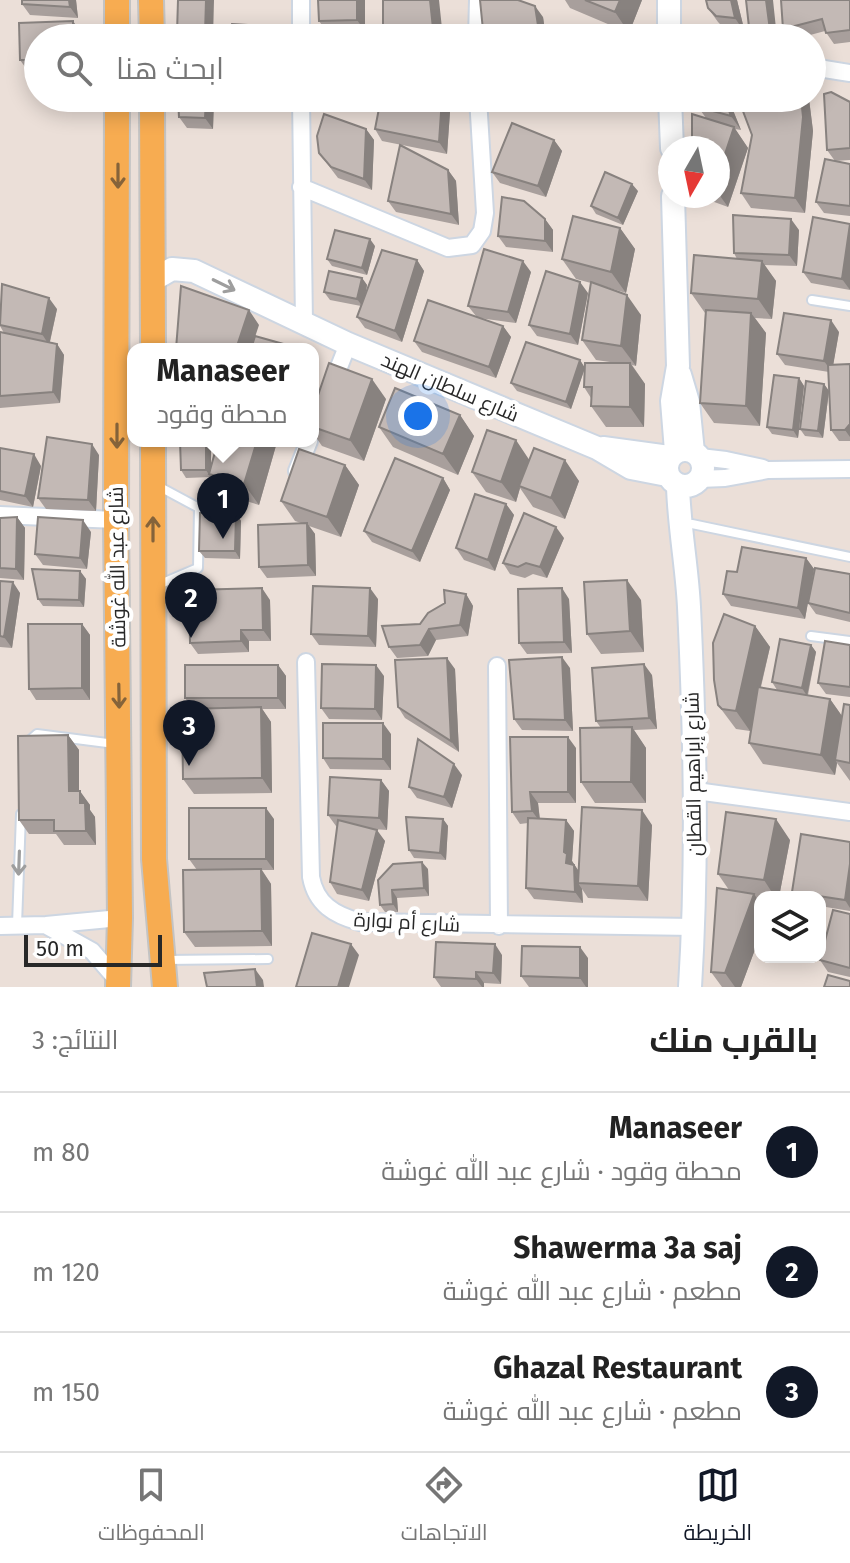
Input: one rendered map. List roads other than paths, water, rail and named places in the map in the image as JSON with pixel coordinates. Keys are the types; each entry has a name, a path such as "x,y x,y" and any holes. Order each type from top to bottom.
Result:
{"main road":[{"path":"117,0 117,24"},
{"path":"151,0 152,24"},
{"name":"شارع عبد الله غوشة","path":"117,112 118,984"},
{"path":"152,112 153,343"},
{"name":"شارع عبد الله غوشة","path":"153,447 154,859 165,987"},
{"path":"151,987 154,859"}],"street":[{"path":"301,0 301,24"},
{"path":"477,24 478,0"},
{"path":"669,0 669,24"},
{"path":"826,69 850,73"},
{"path":"301,112 304,323"},
{"path":"301,187 448,248 472,245 482,231 485,213 479,112"},
{"path":"671,112 672,136"},
{"name":"شارع إبراهيم القطان","path":"673,208 678,366 688,402 685,468 679,511 686,560 696,791 690,987"},
{"name":"شارع سلطان الهند","path":"153,280 172,269 194,271 348,344 597,448 685,468"},
{"path":"325,402 348,344"},
{"path":"292,484 307,447"},
{"path":"685,468 850,469"},
{"name":"شارع إبراهيم القطان","path":"685,468 692,524 686,560"},
{"path":"0,515 116,520"},
{"name":"شارع أم نوارة","path":"306,662 311,877 314,892 339,917 360,922 499,926 694,927"},
{"path":"497,666 499,926"},
{"path":"696,791 850,812"},
{"path":"9,925 120,918"},
{"path":"46,925 92,951 118,984"}],"lane":[{"path":"812,300 850,306"},
{"path":"153,484 199,508 198,568 153,587"},
{"path":"692,524 850,557"},
{"path":"811,636 850,641"},
{"path":"23,748 37,734 120,745"},
{"path":"9,925 21,810"},
{"path":"163,960 268,959"}],"place":[{"name":"Manaseer","path":"223,539"},
{"name":"Shawerma 3a saj","path":"191,638"},
{"name":"Ghazal Restaurant","path":"189,766"}]}
